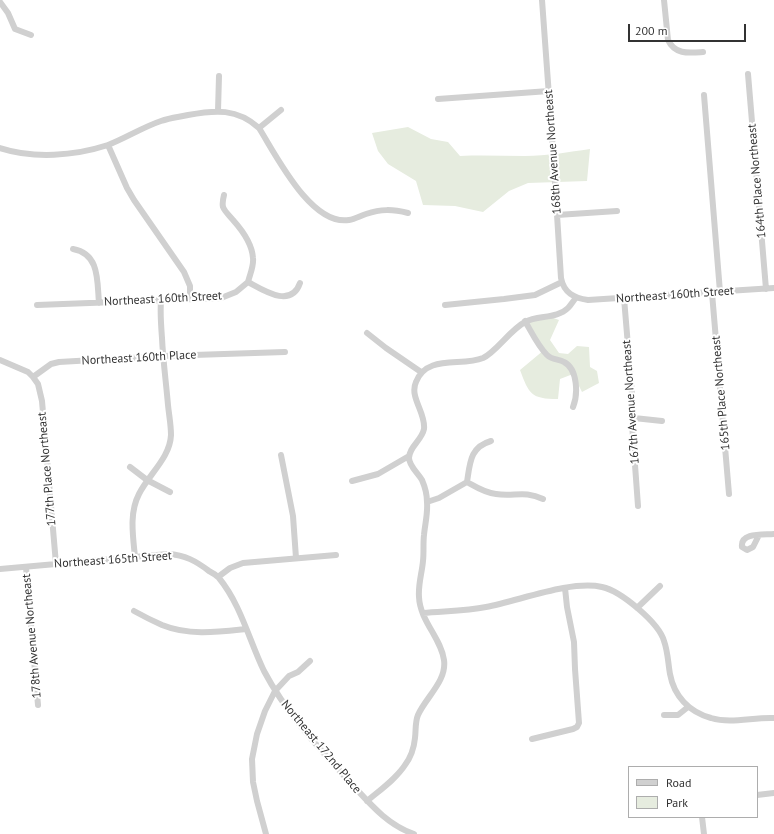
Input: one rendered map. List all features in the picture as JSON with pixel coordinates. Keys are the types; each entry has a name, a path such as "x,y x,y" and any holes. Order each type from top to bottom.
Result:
{"street":[{"name":"168th Avenue Northeast","path":"542,0 562,282"},
{"path":"664,0 668,40 670,44 673,48 680,52 703,52"},
{"path":"0,2 8,13 15,29 31,35"},
{"name":"164th Place Northeast","path":"748,74 766,289"},
{"path":"218,111 219,76"},
{"path":"438,98 549,91"},
{"path":"704,96 720,292"},
{"path":"259,128 281,110"},
{"path":"0,148 23,153 76,153 108,145 161,121 198,113 218,111 239,115 251,120 259,128 298,190 323,214 340,221 356,219 365,214 394,209 408,213"},
{"path":"108,145 134,200 184,272 190,286 190,299"},
{"path":"224,195 222,201 224,208 240,228 252,251 254,259 248,282 271,294 279,296 293,293 298,289 300,283"},
{"path":"557,215 618,211"},
{"path":"73,249 81,250 87,254 94,264 98,303"},
{"name":"Northeast 160th Street","path":"36,305 221,298 236,292 248,282"},
{"path":"367,801 396,776 411,757 414,749 418,715 438,685 443,673 444,660 441,650 428,627 419,598 427,502 425,487 409,461 411,450 422,435 424,429 424,422 415,397 415,382 422,372 431,366 483,358 525,321 555,315 562,312 567,309 576,298 569,293 562,282 535,295 445,305"},
{"name":"Northeast 160th Street","path":"576,298 588,300 774,288"},
{"name":"165th Place Northeast","path":"712,293 729,494"},
{"name":"167th Avenue Northeast","path":"624,298 634,418 632,424 638,506"},
{"path":"135,557 132,528 133,514 138,495 167,451 171,436 163,356 160,310 161,301"},
{"path":"525,321 547,355 551,358 563,361 570,366 575,383 576,400 573,407"},
{"path":"367,333 386,348 422,372"},
{"name":"Northeast 160th Place","path":"33,376 51,364 59,362 163,356 286,352"},
{"path":"0,360 33,376"},
{"name":"177th Place Northeast","path":"33,376 38,384 42,401 56,564"},
{"path":"634,418 662,421"},
{"path":"467,482 474,452 483,443 491,441"},
{"path":"281,455 294,516 296,558"},
{"path":"352,481 378,474 409,456"},
{"path":"130,467 147,480 170,492"},
{"path":"427,502 439,498 467,482"},
{"path":"467,482 485,492 505,495 526,494 534,495 543,499"},
{"path":"759,535 774,534"},
{"name":"Northeast 165th Street","path":"0,569 169,554 188,557 198,562 218,577"},
{"path":"218,577 230,568 243,563 336,555"},
{"name":"178th Avenue Northeast","path":"26,567 38,705"},
{"name":"Northeast 172nd Place","path":"218,577 236,605 258,658 283,704 367,801 383,817 395,826 414,834"},
{"path":"423,613 484,608 565,588 601,586 621,594 651,621 660,633 666,647 672,686 678,696 688,707 710,718 722,720 774,718"},
{"path":"637,608 660,586"},
{"path":"532,739 573,729 577,727 579,723 574,642 565,588"},
{"path":"134,611 163,626 179,630 194,632 220,632 246,629"},
{"path":"266,834 255,793 252,759 254,746 262,718 275,691 289,676 298,672 310,661"},
{"path":"664,715 678,714 688,707"},
{"path":"758,795 774,793"},
{"path":"702,818 704,834"}],"green space":[{"path":"408,127 431,139 448,142 460,156 533,156 590,149 587,181 528,183 509,191 483,212 455,206 423,205 416,181 388,164 378,151 372,133"},
{"path":"548,316 559,320 550,340 559,353 568,354 577,346 589,347 590,367 597,371 599,383 582,392 573,374 560,379 558,399 542,398 532,394 526,385 520,370 544,350 525,321"}]}
